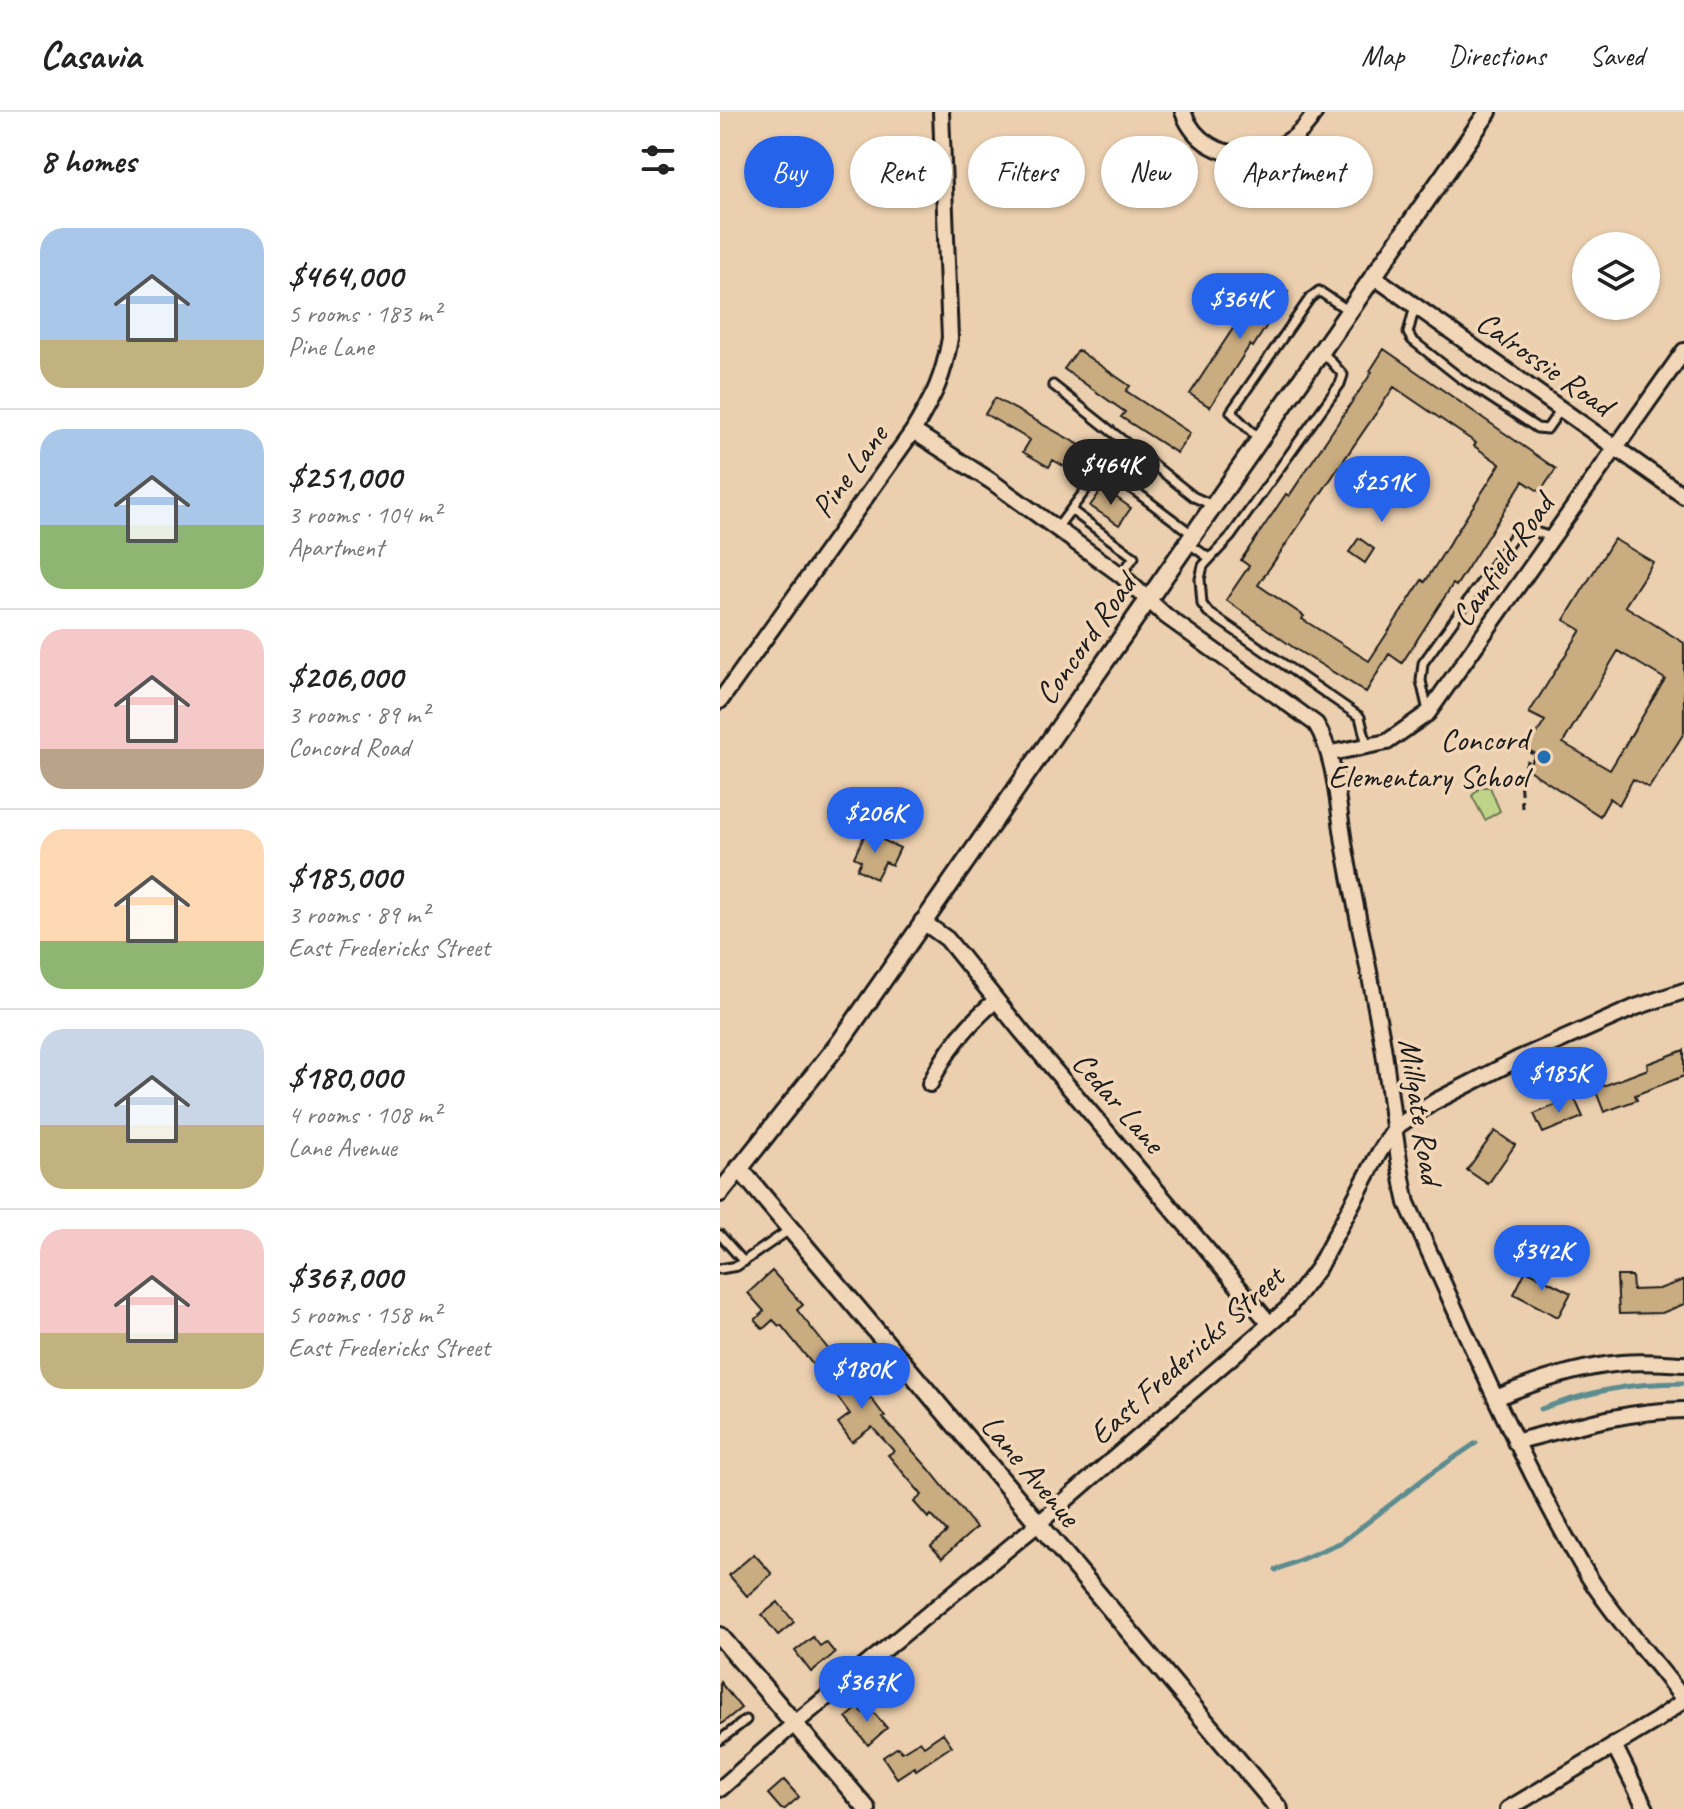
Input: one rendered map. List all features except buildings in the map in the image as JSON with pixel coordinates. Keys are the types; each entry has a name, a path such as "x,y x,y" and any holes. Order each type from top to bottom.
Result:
{"street":[{"path":"913,431 945,370 950,338 941,112"},
{"path":"1183,112 1196,134 1210,144 1243,155 1279,149 1295,139 1315,112"},
{"name":"Concord Road","path":"720,1193 840,1042 1488,112"},
{"name":"Calrossie Road","path":"1373,276 1684,496"},
{"name":"Camfield Road","path":"1331,753 1387,742 1428,713 1684,351"},
{"name":"Pine Lane","path":"720,701 913,431 1057,528 1148,597"},
{"name":"Millgate Road","path":"1148,597 1166,616 1316,724 1331,753 1335,796 1396,1127 1407,1203 1515,1442 1582,1566 1623,1625 1684,1700"},
{"name":"Cedar Lane","path":"922,921 947,939 1270,1324"},
{"name":"East Fredericks Street","path":"723,1782 1039,1523 1287,1309 1318,1268 1396,1127 1434,1102 1518,1059 1636,1007 1684,991"},
{"path":"930,1084 953,1043 996,1000"},
{"name":"Lane Avenue","path":"739,1168 1279,1809"},
{"path":"1496,1398 1537,1381 1583,1369 1622,1363 1684,1364"},
{"path":"1515,1442 1609,1416 1648,1410 1684,1410"},
{"path":"720,1636 867,1809"},
{"path":"1508,1809 1657,1720 1684,1700"},
{"path":"1614,1745 1646,1809"}],"lane":[{"path":"1259,439 1231,412 1310,298 1319,291 1349,311"},
{"path":"1415,306 1408,333 1412,340 1459,377 1537,428 1547,429 1561,409"},
{"path":"1322,350 1343,375 1340,384 1231,536 1209,558 1200,579 1202,604 1208,612 1360,717 1368,747"},
{"path":"1053,385 1194,497 1212,505"},
{"path":"1057,528 1103,467 1209,558"},
{"path":"1071,510 1134,557 1121,575"},
{"path":"1428,713 1421,681 1423,663 1515,535 1532,531 1552,537"},
{"path":"720,1269 737,1266 791,1229"},
{"path":"720,1235 744,1262"},
{"path":"720,1740 746,1720"}],"path":[{"path":"1522,808 1520,776 1532,752"}],"green space":[{"path":"1480,787 1490,787 1500,811 1485,820 1472,796"}],"waterway":[{"path":"1541,1409 1611,1389 1684,1383"},
{"path":"1276,1570 1342,1542 1430,1474 1476,1443"}],"place":[{"name":"Concord Elementary School","path":"1544,757"}]}
